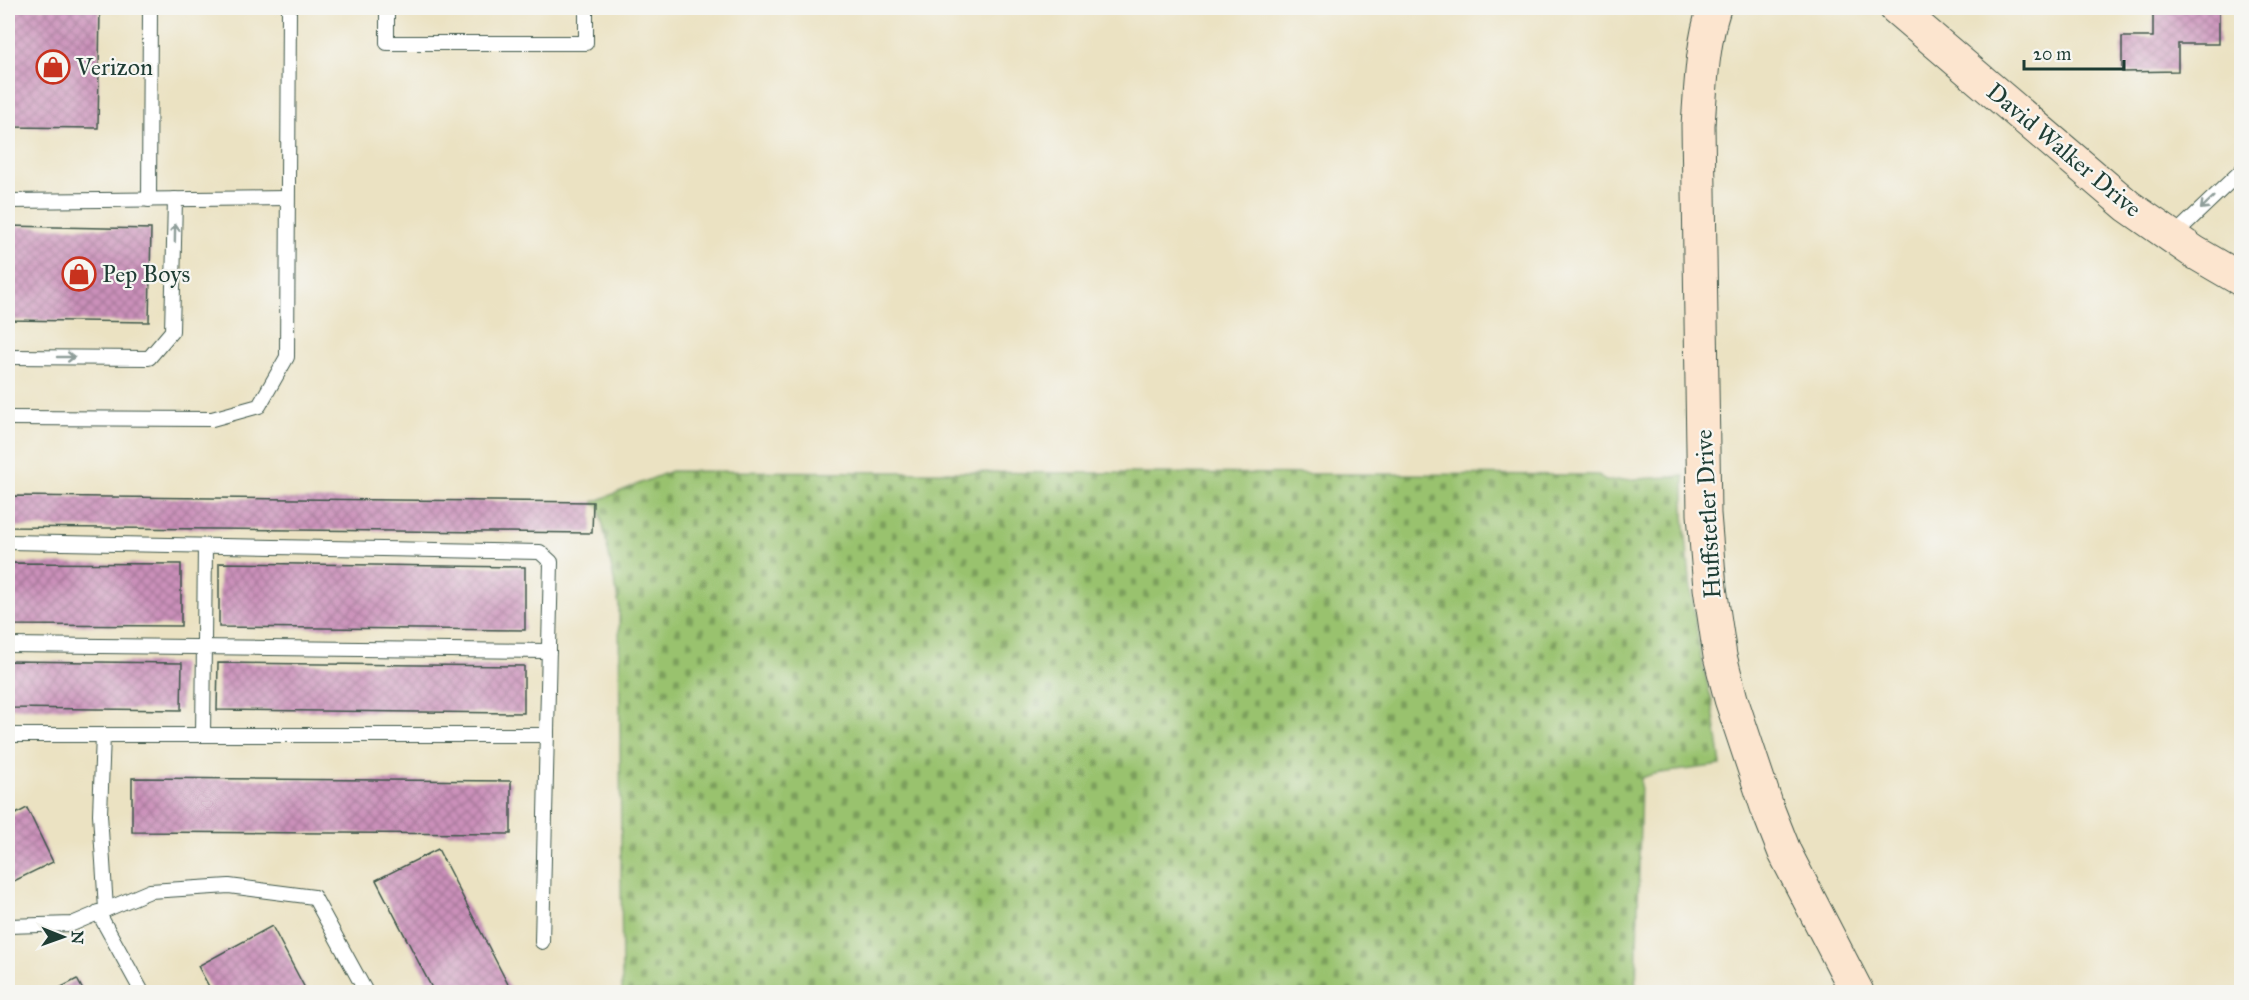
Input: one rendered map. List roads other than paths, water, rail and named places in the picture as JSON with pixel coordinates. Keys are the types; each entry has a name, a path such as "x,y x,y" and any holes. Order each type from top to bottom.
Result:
{"street":[{"name":"Huffstetler Drive","path":"1714,8 1702,74 1698,125 1704,514 1720,656 1731,699 1768,810 1785,853 1857,993"},
{"name":"David Walker Drive","path":"1896,8 2128,206 2172,237 2241,280"}],"lane":[{"path":"149,200 150,8"},
{"path":"8,417 212,419 259,406 287,357 289,8"},
{"path":"387,8 387,43 586,43 586,8"},
{"path":"2172,237 2241,170"},
{"path":"8,201 287,198"},
{"path":"8,357 149,358 172,331 176,199"},
{"path":"8,542 540,552 551,562 542,942"},
{"path":"203,735 205,546"},
{"path":"8,645 549,651"},
{"path":"8,735 547,735"},
{"path":"103,735 100,814 102,911 142,993"},
{"path":"8,926 72,924 150,891 229,886 314,897 366,993"}],"place":[{"name":"Verizon","path":"53,67"},
{"name":"Pep Boys","path":"79,274"}]}
